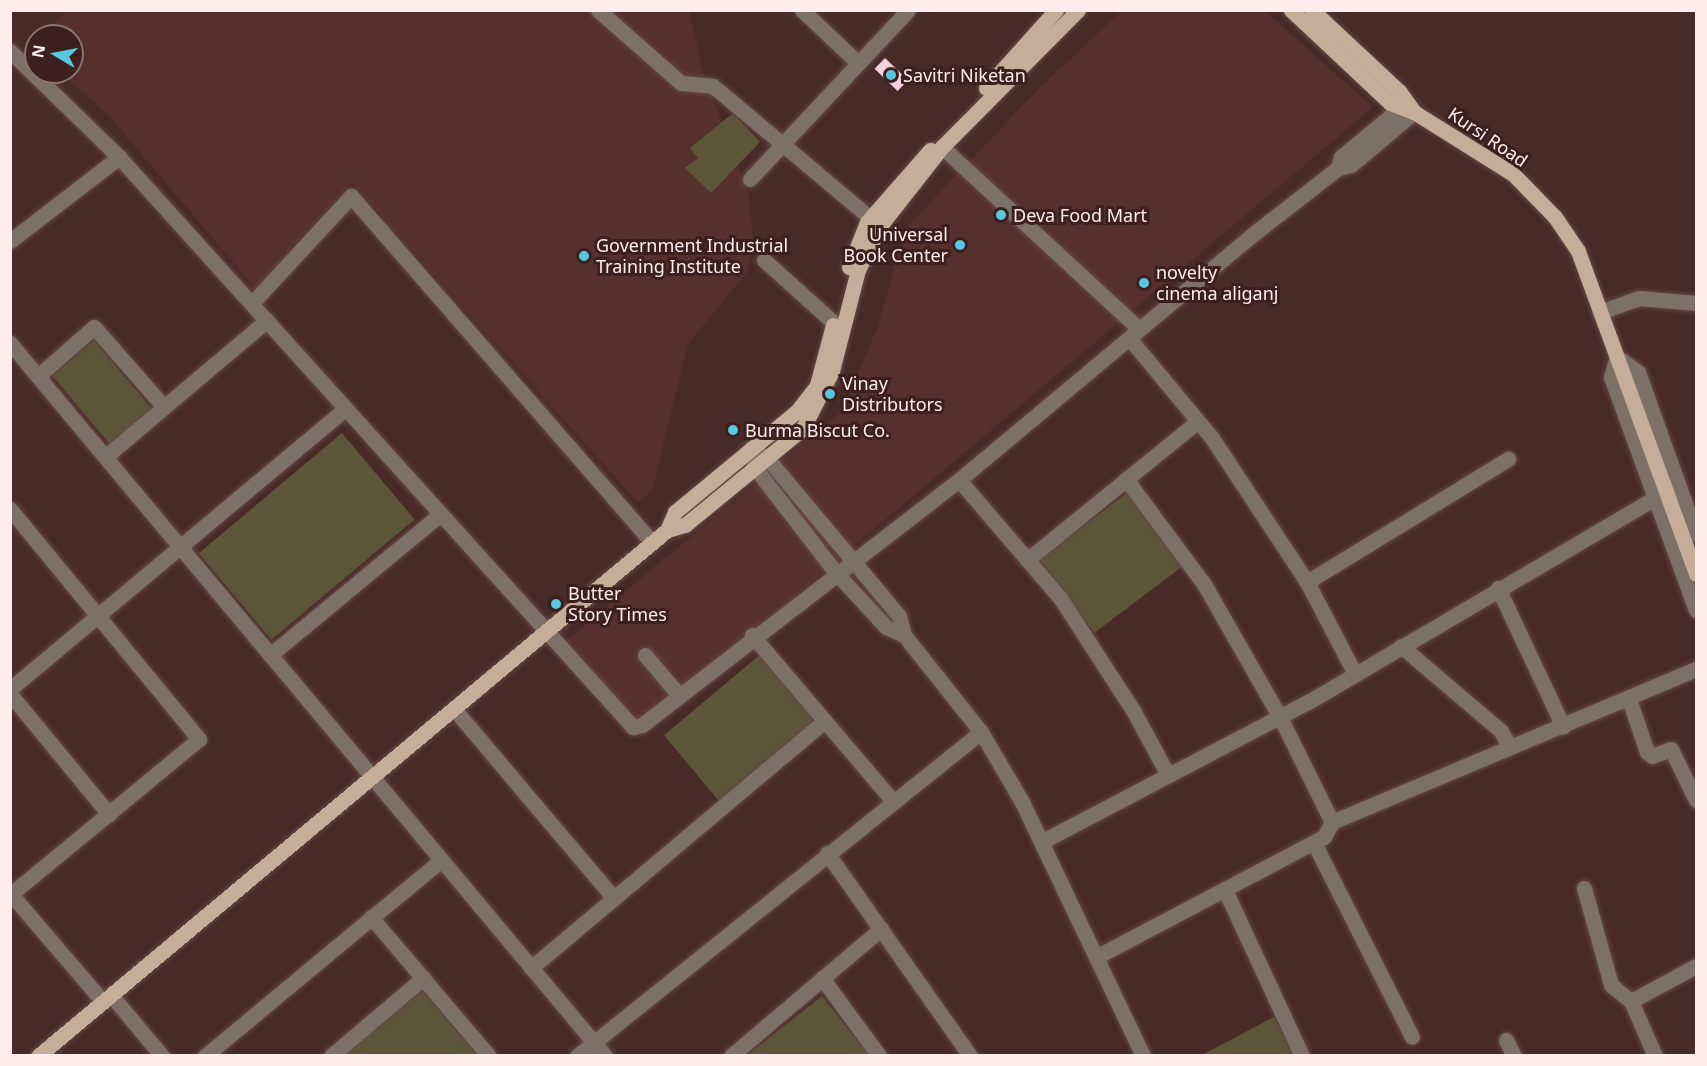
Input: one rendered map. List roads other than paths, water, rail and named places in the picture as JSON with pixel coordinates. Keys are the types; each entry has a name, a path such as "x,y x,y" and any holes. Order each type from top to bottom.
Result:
{"main road":[{"path":"38,1056 652,542 667,530 685,525 803,428 820,399 858,270 876,222 942,147 1077,10"},
{"name":"Kursi Road","path":"1291,10 1390,104 1407,110 1513,174 1555,217 1578,251 1696,574"},
{"name":"Kursi Road","path":"1312,10 1399,91 1407,110"},
{"path":"667,530 675,512 797,411 817,385 850,265 876,222 1052,12"}],"street":[{"path":"598,10 681,83 713,86 780,146 876,222"},
{"path":"802,10 858,63"},
{"path":"750,179 908,10"},
{"path":"10,51 119,157 252,303 544,633 633,727 959,480 1134,333 1338,168 1351,165 1407,110"},
{"path":"942,147 1134,333 1198,421 1307,582 1355,674"},
{"path":"10,241 119,157"},
{"path":"252,303 351,196 652,542"},
{"path":"764,260 834,323"},
{"path":"1600,312 1639,298 1696,303"},
{"path":"105,457 267,320"},
{"path":"38,376 94,327 165,407"},
{"path":"10,343 604,1056"},
{"path":"1696,534 1638,372 1617,357 1611,377 1696,610"},
{"path":"10,689 345,409"},
{"path":"1027,560 1198,421"},
{"path":"752,448 767,458 851,563 899,616 904,635 981,732 1041,842 1143,1056"},
{"path":"752,448 755,468 837,574 886,627 904,635"},
{"path":"1307,582 1508,459"},
{"path":"1126,479 1204,584 1280,717 1332,822"},
{"path":"959,480 1073,618 1168,775"},
{"path":"1041,842 1280,717 1655,498"},
{"path":"10,509 199,740 11,894 162,1056"},
{"path":"270,655 439,515"},
{"path":"1498,588 1563,726"},
{"path":"752,636 822,723 893,801"},
{"path":"1401,646 1501,731 1509,746"},
{"path":"645,655 678,694"},
{"path":"1096,957 1314,843 1324,837 1332,822 1696,669"},
{"path":"10,694 109,814"},
{"path":"1629,699 1647,752 1652,756 1671,749 1696,800"},
{"path":"454,709 614,898"},
{"path":"531,968 822,723"},
{"path":"577,1056 827,853 981,732"},
{"path":"1314,843 1412,1037"},
{"path":"827,853 970,1056"},
{"path":"205,1056 441,860"},
{"path":"1584,888 1611,985 1631,1001 1655,1056"},
{"path":"1225,890 1302,1056"},
{"path":"371,917 489,1056"},
{"path":"731,1056 881,929"},
{"path":"1631,1001 1695,973"},
{"path":"331,1056 423,978"},
{"path":"822,978 879,1056"},
{"path":"1506,1040 1514,1056"}],"place":[{"name":"Savitri Niketan","path":"891,75"},
{"name":"Deva Food Mart","path":"1001,215"},
{"name":"Universal Book Center","path":"960,245"},
{"name":"Government Industrial Training Institute","path":"584,256"},
{"name":"novelty cinema aliganj","path":"1144,283"},
{"name":"Vinay Distributors","path":"830,394"},
{"name":"Burma Biscut Co.","path":"733,430"},
{"name":"Butter Story Times","path":"556,604"}]}
